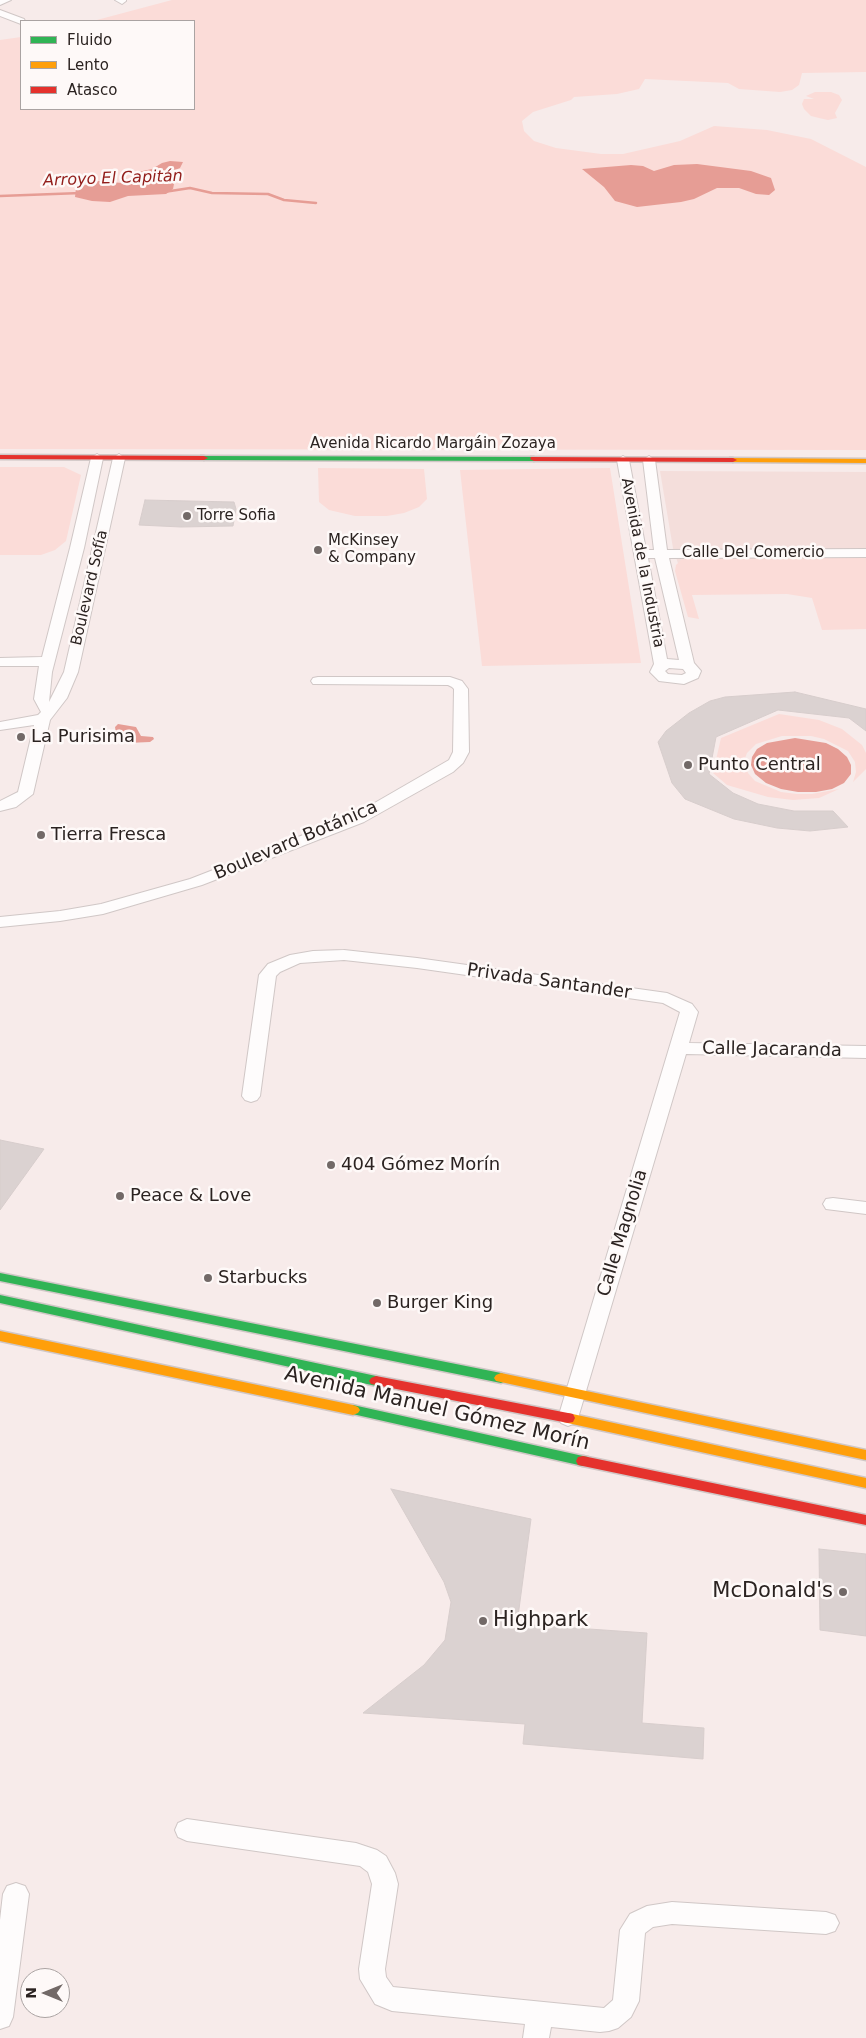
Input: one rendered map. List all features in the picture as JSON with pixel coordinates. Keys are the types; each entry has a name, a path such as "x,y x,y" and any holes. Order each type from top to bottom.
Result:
{"street":[{"path":"0,2 7,0"},
{"path":"0,13 17,20"},
{"path":"0,22 17,20"},
{"name":"Avenida Ricardo Margáin Zozaya","path":"0,457 96,462"},
{"name":"Avenida Ricardo Margáin Zozaya","path":"0,466 96,462 649,464 866,461"},
{"name":"Boulevard Sofía","path":"45,716 41,699 96,462"},
{"name":"Boulevard Sofía","path":"0,806 10,804 24,794 45,716 60,698 71,672 118,462"},
{"name":"Avenida de la Industria","path":"623,464 661,665 673,662 687,665 661,553 649,464"},
{"name":"Avenida Ricardo Margáin Zozaya","path":"649,464 866,468"},
{"name":"Calle Del Comercio","path":"640,554 866,553"},
{"path":"0,662 49,661"},
{"name":"Boulevard Botánica","path":"0,922 60,916 102,909 196,882 358,819 448,769 455,763 461,752 461,688 457,684 450,681 318,681"},
{"path":"0,726 45,716"},
{"name":"Privada Santander","path":"251,1096 268,975 274,968 296,959 329,956 368,957 667,998 682,1004 688,1012 678,1048"},
{"name":"Calle Jacaranda","path":"678,1048 866,1052"},
{"name":"Calle Magnolia","path":"565,1422 678,1048"},
{"path":"832,1204 866,1208"},
{"name":"Avenida Manuel Gómez Morín","path":"0,1277 320,1343 464,1370 574,1395 866,1455"},
{"name":"Avenida Manuel Gómez Morín","path":"0,1299 565,1422 865,1483"},
{"name":"Avenida Manuel Gómez Morín","path":"0,1335 295,1397 507,1445 866,1520"},
{"path":"507,1445 546,1440"},
{"path":"187,1830 356,1854 368,1858 377,1864 385,1884 372,1969 373,1979 384,1996 538,2026 609,2019 617,2015 626,2002 632,1930 647,1917 672,1913 826,1923"},
{"path":"0,2017 16,1894"}],"shaded area":[{"path":"172,0 866,0 866,72 802,73 799,85 792,90 780,92 739,89 728,83 645,79 639,89 617,94 574,97 571,100 533,112 522,121 524,131 534,141 556,148 601,154 623,154 680,141 714,126 767,130 811,139 866,167 866,450 0,449 0,40 20,37 20,110 195,110 195,20 97,20"},
{"path":"815,92 831,92 839,95 842,100 835,113 837,118 828,120 811,116 804,109 802,104 804,99 814,99 806,96"},
{"path":"170,161 183,162 180,168 162,175 172,178 171,182 174,184 173,189 166,194 128,196 110,202 92,201 75,197 76,188 98,181 135,184 143,180 133,173 152,169"},
{"path":"697,164 751,171 771,178 775,190 769,195 756,194 739,188 717,188 694,199 637,207 615,201 604,187 582,169 631,165 643,166 654,171 674,165"},
{"path":"0,467 64,467 81,475 66,541 55,550 41,555 0,555"},
{"path":"318,468 424,469 427,499 419,507 404,513 387,516 355,516 329,510 319,502"},
{"path":"610,468 641,663 482,666 460,470"},
{"path":"660,471 866,472 866,592 687,591 673,548"},
{"path":"866,557 866,629 822,630 812,598 787,594 692,595 699,619 688,617 675,571 676,565 681,560 690,558"},
{"path":"779,714 819,720 842,729 862,745 866,753 866,769 853,782 856,772 855,762 848,751 824,739 811,736 782,736 756,744 747,753 744,761 748,773 755,781 781,792 797,794 812,794 839,789 819,798 793,800 768,797 727,785 713,773 721,738"},
{"path":"118,724 136,727 141,736 153,737 154,739 150,742 127,743 124,739 127,735 122,732 116,733 115,727"},
{"path":"795,738 826,743 838,749 847,757 851,765 851,774 844,783 832,789 816,792 798,792 781,789 766,783 755,774 751,765 752,757 757,749 767,743"}],"building":[{"name":"Torre Sofia","path":"145,500 234,502 236,509 233,526 181,527 139,525"},
{"name":"Punto Central","path":"795,692 866,709 866,731 849,718 778,710 716,737 709,774 733,793 758,804 794,811 833,811 848,827 810,831 777,828 734,819 685,799 672,783 658,742 666,731 689,713 710,701 725,697"},
{"path":"0,1140 44,1149 0,1210"},
{"path":"391,1489 531,1519 517,1624 647,1633 642,1723 704,1728 703,1759 523,1744 525,1724 363,1713 424,1665 445,1640 451,1602 444,1582"},
{"name":"McDonald's","path":"819,1549 866,1554 866,1636 820,1630"}],"waterway":[{"name":"Arroyo El Capitán","path":"164,192 190,188 212,193 268,194 284,200 316,203"},
{"name":"Arroyo El Capitán","path":"0,196 81,193"}],"traffic: fast":[{"path":"204,458 534,459"},
{"path":"0,1277 501,1378"},
{"path":"0,1299 376,1381"},
{"path":"353,1410 583,1461"}],"traffic: slow":[{"path":"733,460 866,461"},
{"path":"0,1336 353,1410"},
{"path":"501,1378 866,1455"},
{"path":"568,1418 866,1483"}],"traffic: jam":[{"path":"0,457 204,458"},
{"path":"534,459 733,460"},
{"path":"376,1381 568,1418"},
{"path":"583,1461 866,1520"}],"place":[{"name":"Torre Sofia","path":"187,516"},
{"name":"McKinsey & Company","path":"318,550"},
{"name":"La Purisima","path":"21,737"},
{"name":"Punto Central","path":"688,765"},
{"name":"Tierra Fresca","path":"41,835"},
{"name":"404 Gómez Morín","path":"331,1165"},
{"name":"Peace & Love","path":"120,1196"},
{"name":"Starbucks","path":"208,1278"},
{"name":"Burger King","path":"377,1303"},
{"name":"McDonald's","path":"843,1592"},
{"name":"Highpark","path":"483,1621"}]}
